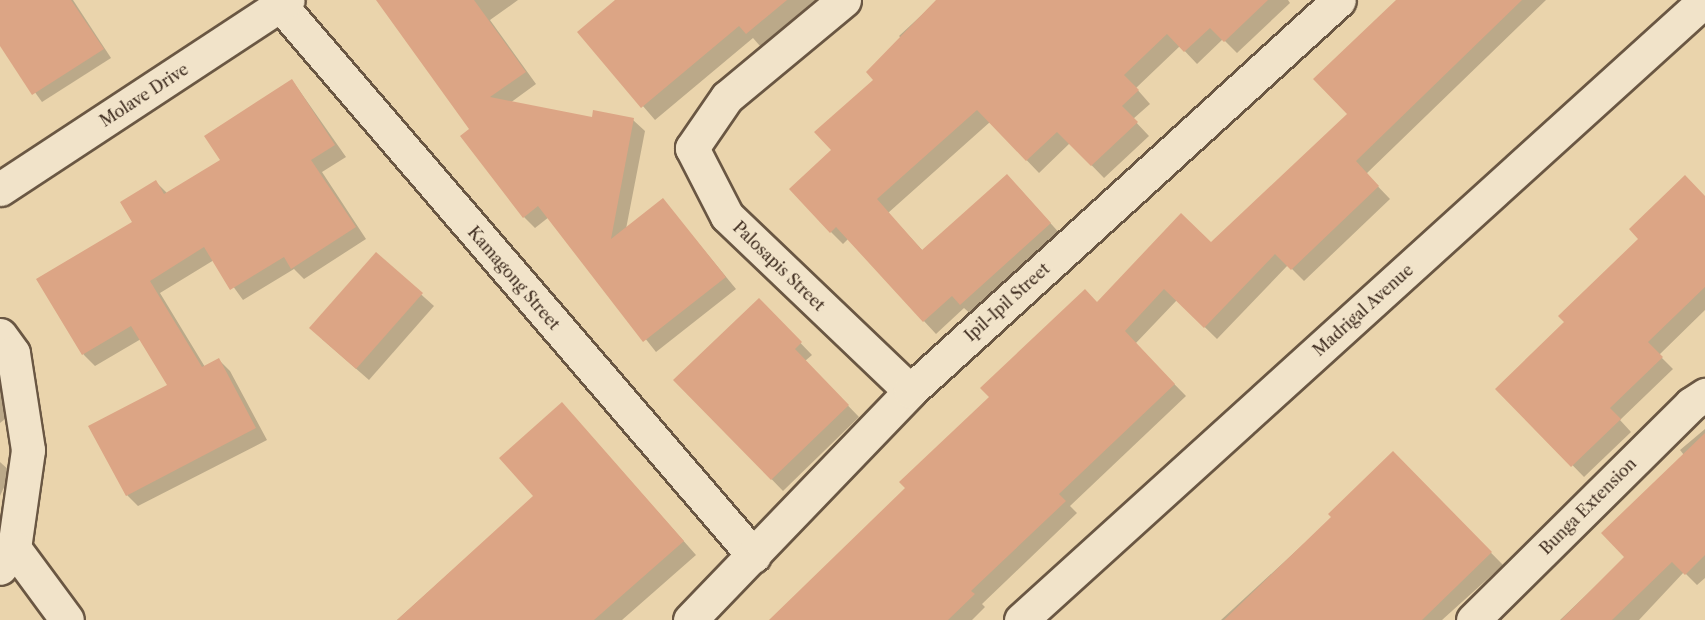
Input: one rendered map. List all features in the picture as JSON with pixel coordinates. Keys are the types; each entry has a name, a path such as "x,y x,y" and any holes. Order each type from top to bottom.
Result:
{"street":[{"name":"Palosapis Street","path":"843,0 727,97 692,148 726,216 910,391"},
{"name":"Ipil-Ipil Street","path":"690,620 754,556 910,391 1339,0"},
{"name":"Madrigal Avenue","path":"1021,620 1705,0"},
{"name":"Molave Drive","path":"0,189 281,2"},
{"name":"Kamagong Street","path":"281,2 754,556"},
{"path":"0,335 13,353 28,450 7,558 67,620"},
{"name":"Bunga Extension","path":"1473,620 1691,404 1705,395"}],"building":[{"path":"0,0 71,0 104,49 32,95 0,46"},
{"path":"376,0 474,0 526,72 490,97 592,117 593,110 634,118 611,239 663,198 726,277 643,342 538,206 523,218 460,136 469,129"},
{"path":"615,0 787,0 746,34 739,26 641,108 577,32"},
{"path":"936,0 1268,0 1224,42 1210,28 1184,52 1167,34 1124,75 1139,90 1122,106 1138,122 1091,166 1057,132 1026,161 977,110 877,199 922,250 1007,174 1051,223 960,305 952,296 923,322 836,227 830,233 789,189 831,150 814,132 873,80 866,72"},
{"path":"1396,0 1522,0 1356,161 1379,186 1291,270 1275,254 1204,328 1164,289 1125,331 1175,384 1059,494 1066,501 971,591 975,594 948,620 769,620 905,488 899,482 989,397 980,388 1085,289 1097,302 1181,213 1211,242 1347,114 1313,79"},
{"path":"292,79 335,145 311,160 356,227 291,269 284,257 230,290 204,247 150,281 202,367 219,358 256,428 126,496 88,426 167,385 131,326 82,355 36,279 132,222 120,202 156,180 164,194 220,160 204,136"},
{"path":"1685,175 1705,196 1705,287 1648,342 1663,357 1610,408 1621,419 1571,467 1495,389 1564,322 1558,316 1638,239 1629,229"},
{"path":"376,252 423,293 356,369 309,328"},
{"path":"759,298 802,342 795,349 849,405 771,480 673,380"},
{"path":"562,402 684,541 594,620 397,620 533,496 499,458"},
{"path":"1705,433 1705,555 1685,575 1672,562 1612,620 1561,620 1624,557 1601,533"},
{"path":"1393,451 1492,552 1422,620 1224,620 1331,517 1328,514"}]}
